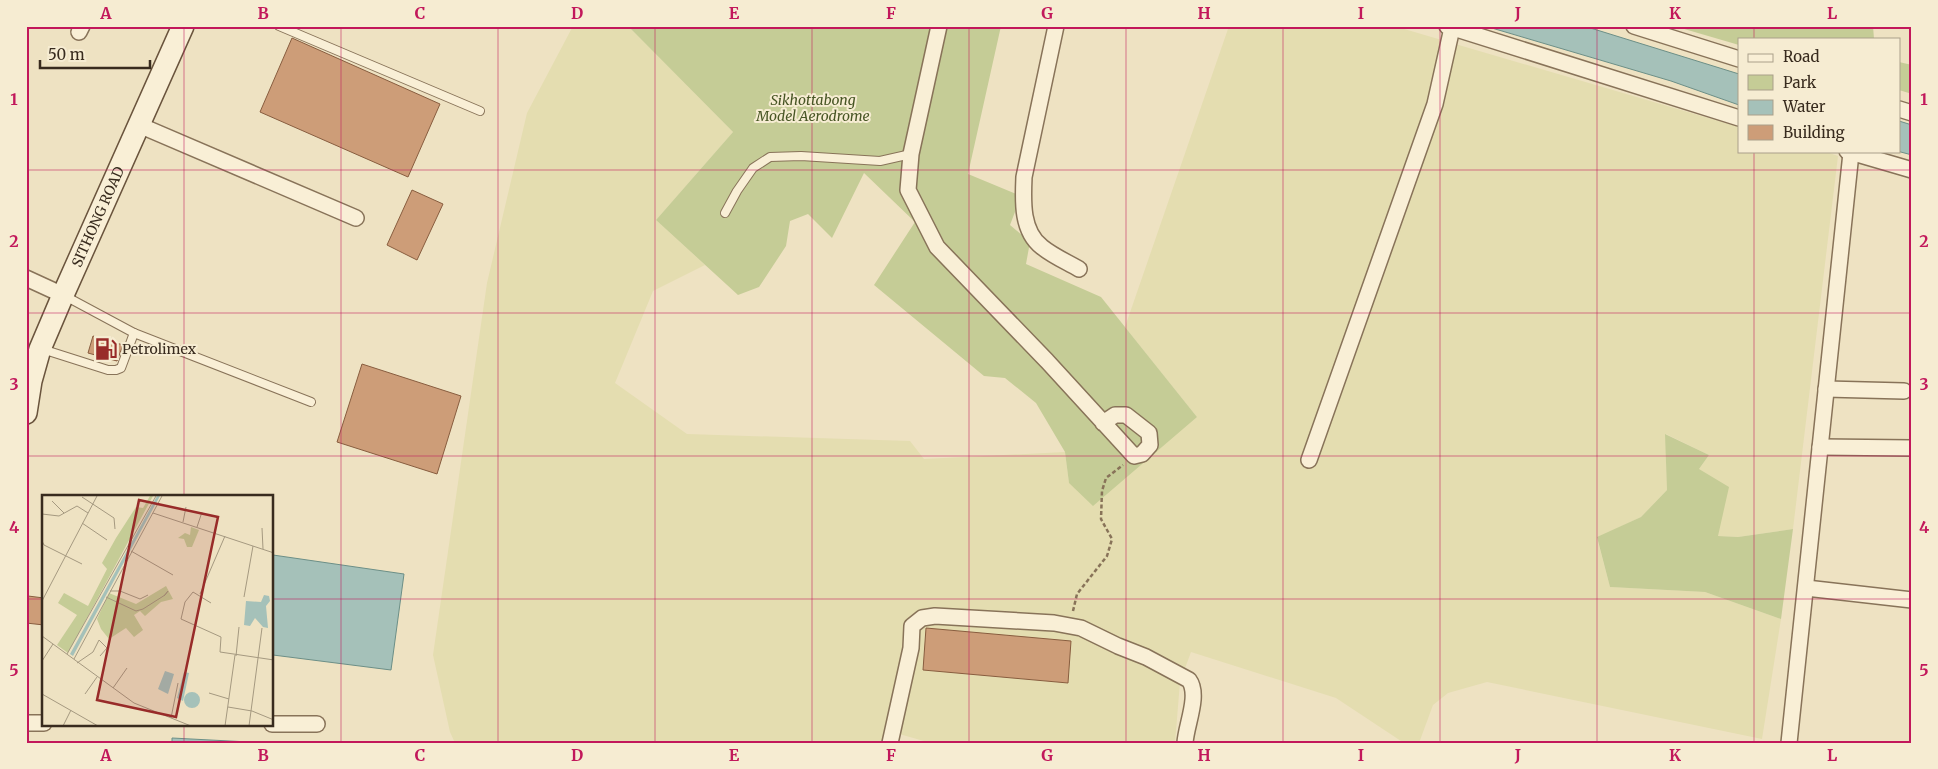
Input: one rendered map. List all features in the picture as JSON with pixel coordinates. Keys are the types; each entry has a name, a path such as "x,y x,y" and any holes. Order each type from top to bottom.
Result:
{"main road":[{"name":"SITHONG ROAD","path":"26,413 29,380 40,349 183,26"}],"street":[{"path":"939,26 910,154 908,190 937,247 1134,456 1142,454 1150,445 1149,433 1126,415 1115,415 1103,422"},
{"path":"1056,26 1024,177 1023,201 1025,219 1034,238 1041,247 1079,269"},
{"path":"1634,26 1738,60"},
{"path":"1309,460 1435,104 1450,27 1738,118"},
{"path":"139,125 356,218"},
{"path":"1789,743 1849,152 1912,170"},
{"path":"26,278 63,295"},
{"path":"1826,389 1904,391"},
{"path":"1820,447 1912,448"},
{"path":"1806,588 1912,600"},
{"path":"890,743 911,648 912,626 922,618 935,616 1054,623 1081,628 1146,657 1189,680 1194,692 1185,743"},
{"path":"26,723 42,723"},
{"path":"274,724 317,724"}],"lane":[{"path":"279,26 480,111"},
{"path":"725,213 736,191 752,168 770,157 811,157 880,162 910,154"},
{"path":"63,295 134,333 311,402"},
{"path":"40,349 108,370 116,370 121,368 134,333"}],"path":[{"path":"1069,626 1077,594 1107,556 1112,539 1101,519 1102,491 1106,478 1134,456"}],"shaded area":[{"path":"573,26 628,26 733,132 656,220 705,265 653,291 615,383 687,434 910,441 924,459 1065,452 1069,483 1197,417 1125,327 1229,26 1394,26 1738,127 1738,152 1826,152 1838,156 1793,529 1738,537 1718,536 1699,469 1709,455 1666,434 1667,490 1641,517 1597,538 1610,587 1705,592 1781,619 1762,739 1487,682 1448,693 1433,705 1419,743 1404,743 1336,698 1191,652 1180,682 1175,743 931,743 885,730 882,743 455,743 450,732 433,655 487,283 527,113"}],"green space":[{"name":"Sikhottabong Model Aerodrome","path":"628,26 1001,26 968,174 1021,196 1010,225 1030,242 1026,264 1101,297 1197,417 1093,506 1069,483 1065,452 1036,403 1005,378 984,376 874,285 915,222 864,173 832,238 808,214 790,221 786,246 759,287 738,295 656,220 733,132"},
{"path":"1674,26 1873,26 1874,38 1738,38 1738,45"},
{"path":"1900,62 1912,65 1912,94 1900,90"},
{"path":"1665,434 1709,455 1699,469 1729,487 1718,536 1738,537 1793,529 1781,619 1705,592 1610,587 1597,537 1641,517 1667,490"}],"water":[{"path":"1485,26 1584,26 1738,74 1738,105 1671,81"},
{"path":"1900,121 1912,125 1912,155 1900,152"},
{"path":"274,555 404,574 391,670 274,655"},
{"path":"172,738 268,743 172,743"}],"building":[{"path":"292,38 440,104 408,177 260,112"},
{"path":"412,190 443,204 417,260 387,245"},
{"name":"Petrolimex","path":"93,336 123,345 117,361 88,353"},
{"path":"362,364 461,396 437,474 337,442"},
{"path":"28,596 42,598 42,625 26,623"},
{"path":"926,628 1071,641 1068,683 923,670"}],"place":[{"name":"Petrolimex","path":"106,349"}]}
